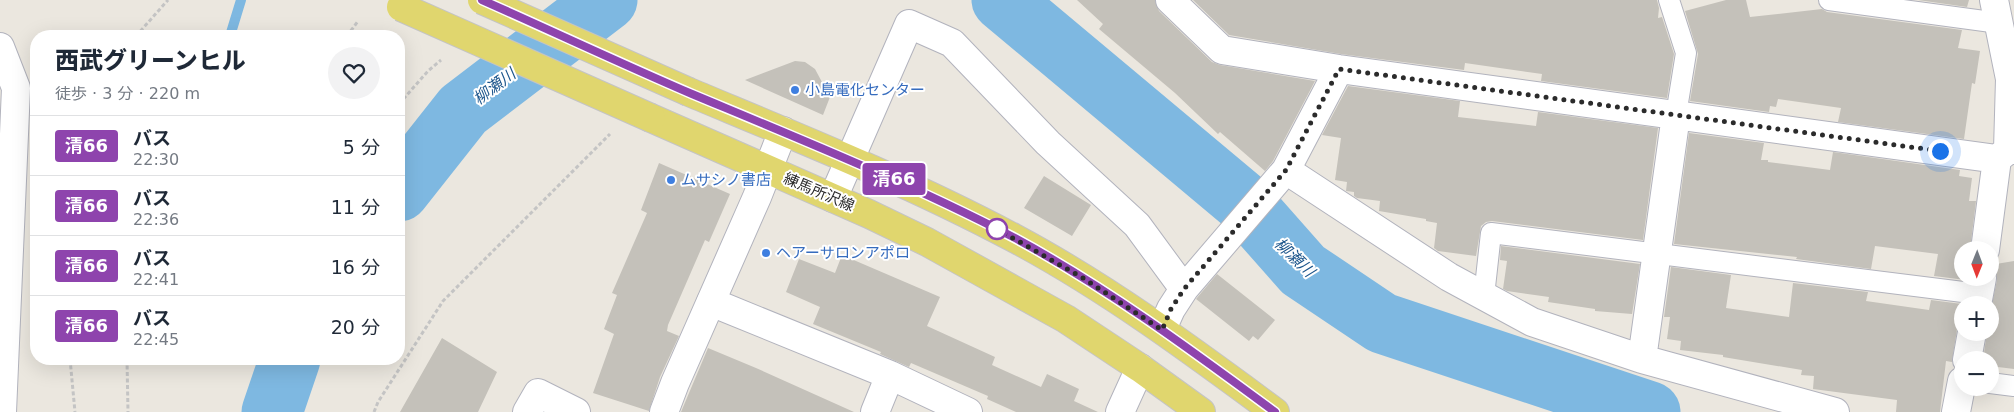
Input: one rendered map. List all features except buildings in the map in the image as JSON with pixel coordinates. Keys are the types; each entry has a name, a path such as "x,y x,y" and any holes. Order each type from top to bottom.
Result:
{"main road":[{"path":"482,0 689,92 850,159 1015,238 1083,278 1162,330 1275,412"},
{"name":"練馬所沢線","path":"394,3 833,198 927,242 1066,319 1202,412"}],"street":[{"path":"1170,0 1222,50 1339,69 1676,115 2006,153"},
{"path":"1987,241 2006,153 2010,79 1996,12"},
{"path":"833,198 909,24 952,43 1048,143 1138,225 1184,289"},
{"path":"0,47 16,88 2,412"},
{"path":"1162,330 1171,309 1184,289 1279,178 1339,69"},
{"path":"1642,359 1676,115"},
{"path":"664,412 783,131"},
{"path":"1279,178 1449,277 1532,322 1642,359 1835,412"},
{"path":"711,302 890,375 968,412"},
{"path":"1120,412 1140,368"},
{"path":"875,412 890,375"},
{"path":"527,412 538,393 576,412"},
{"path":"1956,412 1959,396"}],"lane":[{"path":"1669,0 1686,52 1676,115"},
{"path":"1829,0 1996,12"},
{"path":"1484,296 1491,233 1979,292"},
{"path":"1999,384 2014,386"}],"path":[{"path":"141,30 168,0"},
{"path":"351,30 358,21"},
{"path":"405,360 443,301 612,133"},
{"path":"71,365 75,412"},
{"path":"127,365 128,412"},
{"path":"374,412 378,402 402,365"}],"waterway":[{"path":"232,30 241,0"},
{"name":"柳瀬川","path":"405,183 463,110 607,0"},
{"name":"柳瀬川","path":"1002,0 1242,201 1303,270 1382,323 1650,412"},
{"name":"柳瀬川","path":"272,412 288,365"}],"bus line":[{"name":"清66","path":"482,0 689,92 886,175 1015,238 1083,278 1162,330 1275,412"}],"place":[{"name":"小島電化センター","path":"795,90"},
{"name":"ムサシノ書店","path":"671,180"},
{"name":"ヘアーサロンアポロ","path":"766,253"}],"route":[{"path":"997,229 1083,278 1162,330 1171,309 1184,289 1286,170 1339,69 1940,151"}]}
